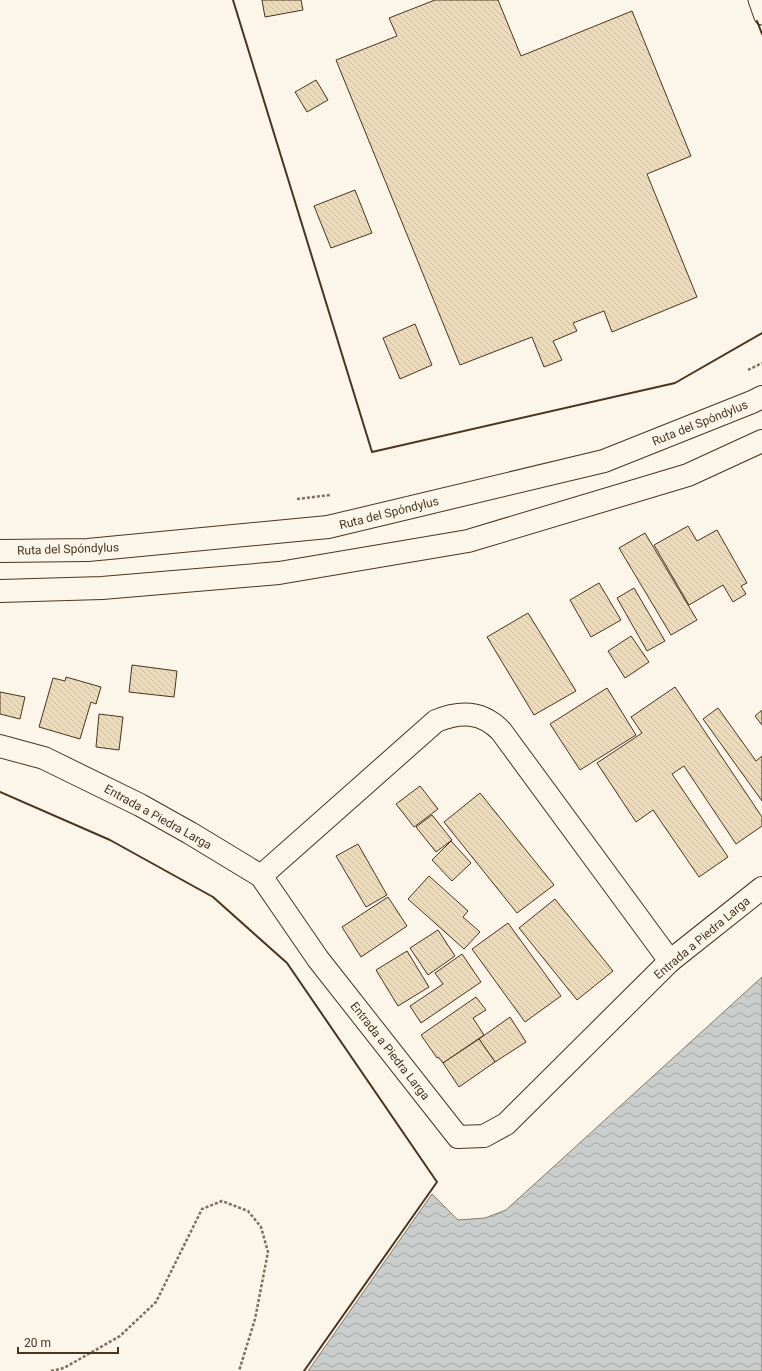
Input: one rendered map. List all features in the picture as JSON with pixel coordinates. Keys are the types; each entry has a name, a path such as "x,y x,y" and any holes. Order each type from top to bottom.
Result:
{"main road":[{"name":"Ruta del Spóndylus","path":"0,551 88,550 328,527 604,461 762,397"},
{"path":"0,591 102,588 279,573 468,541 688,475 762,441"},
{"path":"261,876 436,721 450,715 467,714 486,719 501,731 670,962"},
{"name":"Entrada a Piedra Larga","path":"0,746 44,758 140,805 261,876 318,960 458,1137 484,1136 506,1124 670,962 762,888"}],"lane":[{"path":"756,0 762,17"}],"path":[{"path":"742,372 762,363"},
{"path":"295,499 334,495"},
{"path":"51,1371 64,1368 120,1336 156,1302 202,1209 222,1201 248,1212 261,1227 268,1252 256,1319 239,1371"}],"water":[{"path":"762,977 762,1371 308,1371 432,1194 458,1220 485,1218 506,1210"}],"building":[{"path":"262,0 301,0 303,10 265,17"},
{"path":"435,0 498,0 521,56 632,11 691,156 647,174 697,297 612,332 604,311 573,323 577,331 553,341 562,360 544,367 532,337 460,365 336,60 397,36 389,18"},
{"path":"316,80 328,100 307,112 295,92"},
{"path":"355,190 372,233 331,248 314,206"},
{"path":"415,324 432,365 400,379 383,338"},
{"path":"688,526 697,541 717,530 747,583 741,586 746,594 733,602 723,585 689,605 654,545"},
{"path":"645,533 697,620 671,635 619,548"},
{"path":"599,583 621,620 591,637 570,600"},
{"path":"634,588 665,641 647,651 617,598"},
{"path":"528,613 576,691 534,715 487,637"},
{"path":"631,636 649,662 625,678 608,651"},
{"path":"132,665 177,671 174,697 129,692"},
{"path":"66,677 101,687 96,704 91,702 80,739 39,727 53,678 65,681"},
{"path":"675,687 762,817 762,826 736,844 684,766 672,774 728,857 699,877 653,810 636,822 597,763 642,733 631,717"},
{"path":"607,688 636,735 580,770 550,724"},
{"path":"0,692 25,697 20,719 0,714"},
{"path":"718,708 756,761 762,756 762,801 703,719"},
{"path":"762,710 762,725 755,716"},
{"path":"99,714 123,717 119,750 96,747"},
{"path":"420,786 438,809 414,827 396,804"},
{"path":"480,793 554,885 517,913 444,822"},
{"path":"432,815 452,840 436,852 416,827"},
{"path":"451,841 471,863 452,881 432,860"},
{"path":"358,844 387,895 366,907 336,856"},
{"path":"429,876 468,911 463,917 480,932 464,949 408,899"},
{"path":"388,897 407,926 361,957 342,927"},
{"path":"555,899 613,971 577,1000 519,928"},
{"path":"508,923 561,996 525,1022 472,949"},
{"path":"438,930 455,956 428,975 410,948"},
{"path":"407,951 429,987 398,1006 376,970"},
{"path":"462,954 481,982 421,1023 410,1006 443,984 435,973"},
{"path":"476,997 486,1010 473,1018 484,1035 443,1063 438,1057 437,1058 421,1035"},
{"path":"510,1017 526,1042 495,1062 479,1039"},
{"path":"479,1039 495,1062 459,1087 443,1063"}],"wall":[{"path":"233,0 372,452 675,383 762,333"},
{"path":"757,21 762,34"},
{"path":"0,792 110,840 213,897 287,963 437,1182 304,1371"}]}
